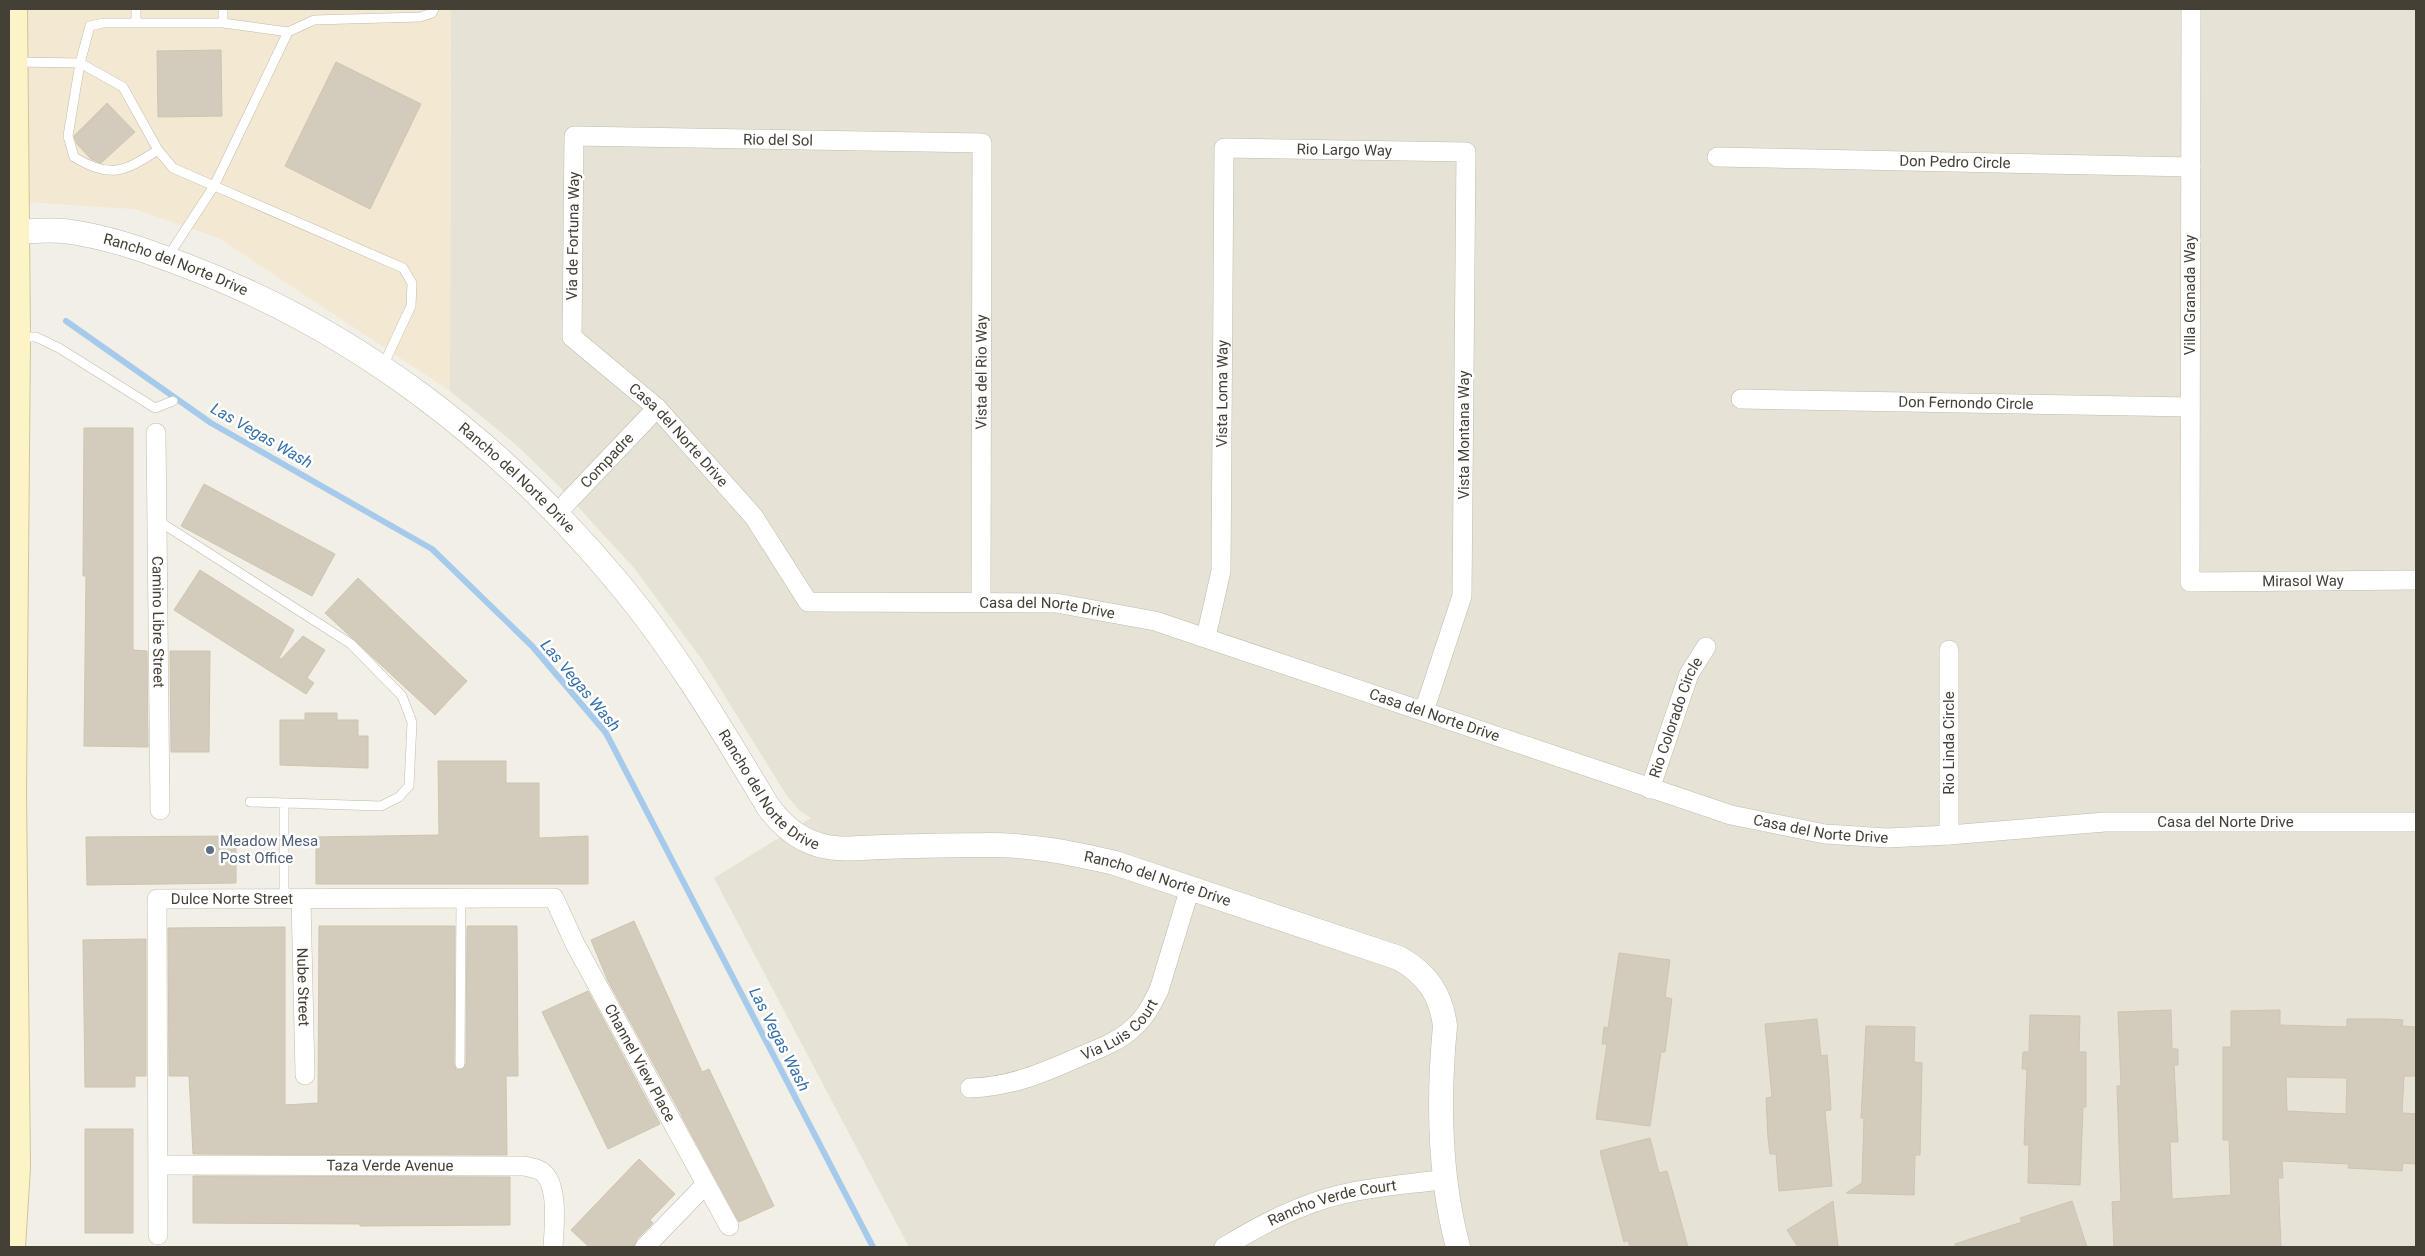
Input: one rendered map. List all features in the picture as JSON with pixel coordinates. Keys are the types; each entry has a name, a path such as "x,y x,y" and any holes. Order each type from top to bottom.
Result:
{"main road":[{"path":"12,1247 17,1167 11,793 17,337 12,232 14,9"}],"street":[{"name":"Villa Granada Way","path":"2190,582 2191,9"},
{"name":"Rio del Sol","path":"574,136 982,143"},
{"name":"Via de Fortuna Way","path":"572,337 574,136"},
{"name":"Vista del Rio Way","path":"981,601 982,143"},
{"name":"Rio Largo Way","path":"1224,148 1466,152"},
{"name":"Vista Loma Way","path":"1206,637 1221,571 1224,148"},
{"name":"Vista Montana Way","path":"1424,711 1462,596 1466,152"},
{"name":"Don Pedro Circle","path":"1718,156 2190,167"},
{"name":"Rancho del Norte Drive","path":"12,232 47,230 83,234 167,258 250,292 303,319 382,368 453,420 500,459 556,514 611,574 652,626 685,673 769,808 777,818 797,835 811,842 843,849 986,845 1052,850 1115,863 1399,958 1423,974 1439,998 1445,1026 1441,1122 1446,1179 1458,1247"},
{"name":"Casa del Norte Drive","path":"572,337 657,408 754,517 808,602 981,601 1056,603 1155,620 1731,815 1825,834 1887,838 1949,836 2105,822 2416,822"},
{"name":"Don Fernondo Circle","path":"1741,399 2190,407"},
{"name":"Compadre","path":"556,514 657,408"},
{"name":"Camino Libre Street","path":"156,433 160,810"},
{"name":"Mirasol Way","path":"2190,582 2416,580"},
{"name":"Rio Colorado Circle","path":"1650,789 1689,674 1706,647"},
{"name":"Rio Linda Circle","path":"1949,650 1949,836"},
{"name":"Via Luis Court","path":"970,1088 1003,1086 1028,1079 1109,1044 1134,1027 1153,1003 1159,990 1190,888"},
{"name":"Dulce Norte Street","path":"158,1235 157,899 554,898"},
{"name":"Channel View Place","path":"554,898 575,944 729,1226"},
{"name":"Nube Street","path":"293,899 306,1075"},
{"name":"Taza Verde Avenue","path":"159,1165 524,1166 540,1170 551,1182 554,1199 553,1247"},
{"name":"Rancho Verde Court","path":"1224,1247 1275,1218 1316,1201 1369,1189 1446,1179"},
{"path":"645,1247 706,1184"}],"lane":[{"path":"136,9 136,23"},
{"path":"223,9 223,23"},
{"path":"158,150 133,166 105,172 74,157 68,136 80,63 90,26 103,23 223,23 288,32 314,20 420,17 432,13 434,9"},
{"path":"167,258 214,186 288,32"},
{"path":"14,62 80,63 123,87 158,150 173,168 403,268 412,283 411,306 382,368"},
{"path":"17,337 36,337 59,348 155,408 173,401"},
{"path":"157,520 351,644 402,696 412,722 409,786 399,798 381,806 250,802"},
{"path":"284,803 293,899"},
{"path":"460,1064 461,898"}],"shaded area":[{"path":"25,9 451,9 450,391 219,238 134,209 25,202"},
{"path":"451,9 2416,9 2416,1247 909,1247 714,878 811,818 800,811 787,796 703,661 634,568 556,483 514,443 450,391"}],"building":[{"path":"221,50 222,116 158,117 157,51"},
{"path":"336,62 421,104 370,209 285,166"},
{"path":"107,103 135,132 101,163 91,159 77,144 74,136"},
{"path":"84,428 133,428 133,650 147,651 148,747 84,746 86,576 83,576"},
{"path":"204,484 335,554 312,596 181,526"},
{"path":"200,570 294,630 279,658 281,659 303,636 325,650 307,678 314,683 306,694 174,610"},
{"path":"358,578 467,681 435,715 325,613"},
{"path":"170,651 210,651 209,752 171,752"},
{"path":"305,713 337,713 337,720 358,720 358,736 368,736 368,768 280,765 280,720 305,720"},
{"path":"438,761 506,761 506,783 539,783 539,838 588,836 588,884 316,884 316,837 439,835"},
{"path":"236,836 236,883 87,885 86,837"},
{"path":"634,921 702,1072 709,1069 774,1206 739,1222 681,1115 683,1113 681,1114 608,981 591,940"},
{"path":"319,926 455,926 454,1064 456,1069 460,1070 466,1064 467,926 517,926 518,1076 506,1076 507,1155 193,1154 189,1076 169,1076 168,928 285,927 285,1105 318,1103"},
{"path":"146,939 146,1076 135,1076 135,1087 85,1087 83,940"},
{"path":"1619,953 1670,960 1665,997 1672,999 1665,1052 1661,1052 1650,1126 1596,1119 1607,1044 1602,1044 1604,1027 1608,1028"},
{"path":"588,991 660,1124 608,1149 542,1012"},
{"path":"2171,1010 2172,1049 2178,1049 2178,1065 2174,1065 2178,1142 2170,1142 2172,1199 2231,1195 2229,1140 2223,1140 2223,1047 2231,1047 2231,1011 2280,1010 2280,1025 2347,1027 2347,1019 2386,1019 2403,1020 2402,1026 2416,1027 2416,1076 2404,1076 2402,1113 2416,1114 2416,1164 2403,1163 2402,1171 2348,1168 2349,1164 2282,1161 2283,1178 2278,1178 2281,1247 2114,1247 2112,1202 2121,1201 2117,1086 2121,1086 2118,1012","holes":["2286,1077 2347,1078 2346,1114 2287,1111"]},
{"path":"2030,1015 2080,1016 2079,1052 2086,1052 2086,1107 2083,1107 2080,1185 2028,1183 2029,1145 2024,1145 2027,1069 2022,1069 2023,1052 2029,1052"},
{"path":"1817,1019 1821,1056 1827,1055 1831,1110 1825,1111 1832,1186 1779,1191 1776,1154 1770,1154 1768,1138 1766,1098 1772,1097 1765,1024"},
{"path":"1866,1026 1915,1027 1914,1062 1922,1063 1920,1155 1915,1155 1914,1195 1846,1193 1862,1183 1864,1118 1861,1118"},
{"path":"85,1129 133,1129 133,1233 85,1233"},
{"path":"1650,1138 1659,1173 1667,1171 1688,1247 1630,1247 1628,1240 1624,1242 1600,1151"},
{"path":"639,1159 675,1194 650,1220 653,1223 637,1239 634,1247 589,1247 571,1230"},
{"path":"193,1176 510,1177 510,1225 360,1226 360,1224 193,1223"},
{"path":"1833,1201 1838,1247 1798,1247 1787,1230"},
{"path":"2072,1201 2087,1247 1955,1247 1955,1244 2022,1222 2020,1218"}],"waterway":[{"name":"Las Vegas Wash","path":"66,321 211,423 432,549 532,646 606,733 873,1247"}],"place":[{"name":"Meadow Mesa Post Office","path":"210,850"}]}
